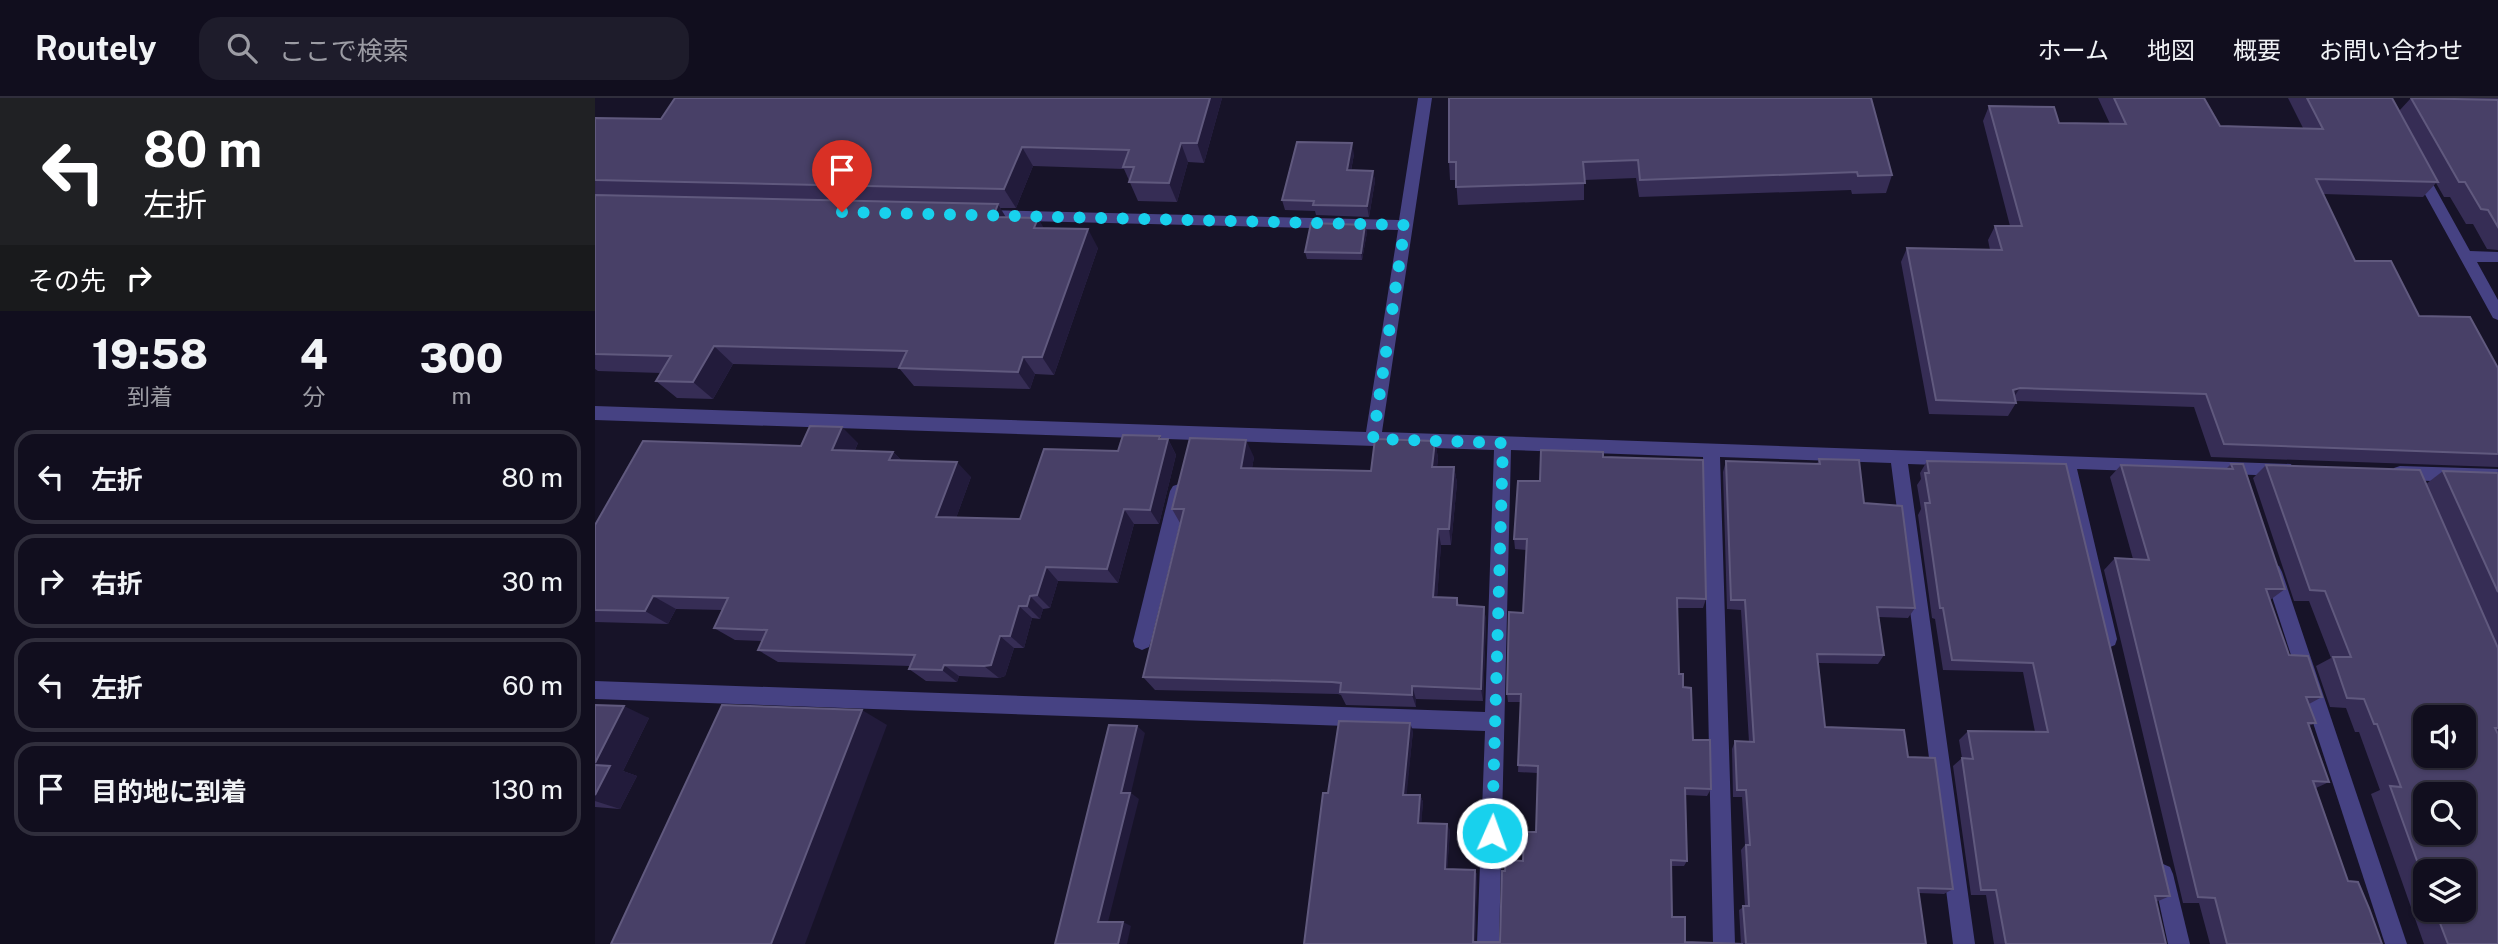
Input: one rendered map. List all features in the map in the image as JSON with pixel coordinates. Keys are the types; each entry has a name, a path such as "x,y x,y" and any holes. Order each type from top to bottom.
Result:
{"street":[{"path":"1373,439 1425,98"},
{"path":"2409,152 2498,314"},
{"path":"965,215 1405,225"},
{"path":"2467,257 2498,257"},
{"path":"595,413 1192,440 1373,439 2067,462 2241,475 2305,470"},
{"path":"1488,944 1503,443"},
{"path":"1711,451 1724,944"},
{"path":"1899,456 1963,944"},
{"path":"2067,462 2111,652"},
{"path":"1142,641 1184,472"},
{"path":"2384,473 2414,480 2498,476"},
{"path":"2265,547 2396,944"},
{"path":"595,690 1495,722"},
{"path":"2158,852 2179,944"}],"building":[{"path":"675,98 1210,98 1197,143 1181,143 1169,183 1129,182 1134,167 1123,167 1129,150 1022,147 1004,189 595,180 595,118 661,119"},
{"path":"1449,98 1871,98 1892,175 1858,176 1857,172 1640,180 1638,160 1583,162 1585,183 1456,187 1456,162 1449,162"},
{"path":"2114,98 2204,98 2220,126 2323,129 2307,98 2392,98 2438,182 2316,179 2355,261 2391,261 2419,316 2470,317 2498,368 2498,454 2224,444 2206,394 2020,388 2013,390 2016,403 1936,400 1907,248 2002,250 1995,226 2022,226 1989,106 2054,107 2059,123 2126,124"},
{"path":"2411,98 2498,100 2498,227 2488,210 2481,209 2465,182 2459,182"},
{"path":"1297,142 1352,143 1347,170 1373,171 1367,206 1313,205 1314,201 1282,200"},
{"path":"595,195 998,204 993,217 1038,218 1034,228 1088,229 1042,357 1023,357 1018,372 899,368 907,351 714,346 693,382 656,381 671,356 595,354"},
{"path":"1311,223 1365,225 1361,253 1305,252"},
{"path":"810,426 842,427 832,450 893,452 889,460 957,462 936,517 1020,519 1044,449 1118,451 1123,435 1160,436 1159,439 1168,439 1150,510 1124,509 1107,569 1046,567 1037,595 1030,596 1027,606 1019,606 1010,636 1000,636 991,665 944,665 942,670 909,669 915,655 758,650 767,630 714,628 728,598 653,596 645,611 595,610 595,525 643,441 801,446"},
{"path":"1190,438 1246,440 1241,468 1371,471 1375,439 1435,441 1432,467 1454,467 1449,529 1438,529 1433,597 1457,598 1457,605 1484,607 1481,689 1412,686 1412,695 1340,692 1341,683 1332,682 1143,677 1184,509 1172,509"},
{"path":"1541,450 1603,452 1603,457 1703,460 1706,599 1677,598 1679,674 1683,674 1683,687 1691,688 1693,740 1710,740 1711,789 1685,788 1687,861 1671,860 1672,917 1685,917 1685,942 1743,944 1304,944 1323,793 1328,793 1339,721 1410,723 1403,795 1420,795 1418,823 1447,824 1445,869 1475,870 1473,942 1500,942 1502,871 1505,871 1506,860 1523,861 1524,832 1536,832 1538,766 1518,765 1521,694 1507,694 1509,612 1523,613 1527,539 1514,539 1518,481 1540,481"},
{"path":"1819,459 1859,460 1864,503 1902,506 1915,608 1877,607 1884,655 1817,654 1825,727 1904,730 1908,757 1935,758 1953,889 1918,888 1926,944 1746,944 1743,906 1749,906 1746,845 1750,845 1746,790 1737,790 1735,741 1754,742 1745,600 1731,600 1726,461 1820,464"},
{"path":"1927,461 2066,464 2170,896 2155,896 2166,944 2006,944 1996,890 1981,890 1962,758 1973,759 1968,731 2048,732 2033,663 1952,660 1943,608 1940,608 1925,503 1930,503 1925,473 1929,473"},
{"path":"2231,464 2243,464 2285,589 2266,589 2289,655 2308,656 2322,697 2306,697 2316,723 2308,723 2329,782 2313,781 2348,881 2358,882 2382,944 2227,944 2215,898 2198,897 2115,558 2149,560 2121,465 2233,469"},
{"path":"2266,465 2420,470 2498,648 2498,728 2495,728 2498,734 2498,944 2448,944 2440,922 2476,922 2476,859 2416,859 2390,786 2401,787 2377,724 2374,724 2364,699 2347,698 2333,657 2351,657 2325,591 2310,590"},
{"path":"2443,471 2498,473 2498,592"},
{"path":"595,705 624,706 595,763"},
{"path":"722,705 862,710 771,944 611,944"},
{"path":"1109,725 1137,726 1121,793 1130,793 1098,922 1123,922 1118,944 1055,944"},
{"path":"595,765 610,766 595,795"}],"route":[{"path":"842,212 1405,225 1373,439 1503,443 1492,833"}]}
